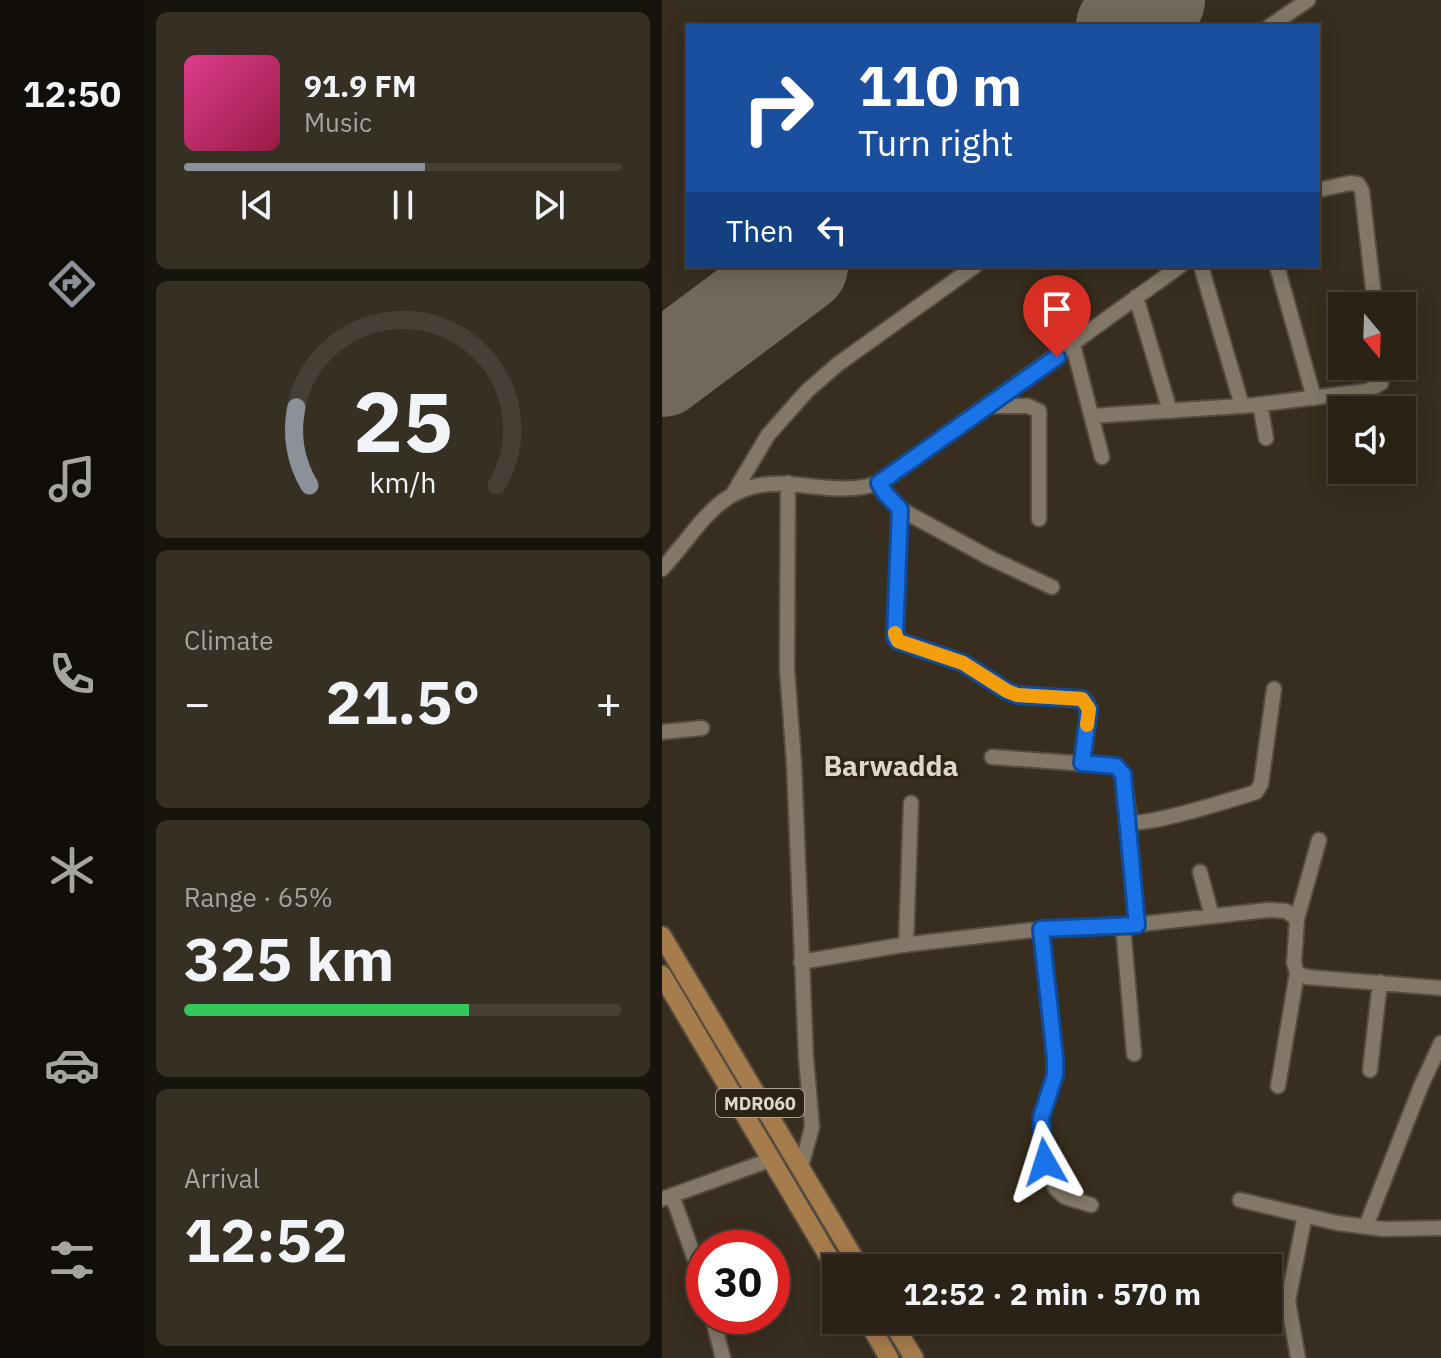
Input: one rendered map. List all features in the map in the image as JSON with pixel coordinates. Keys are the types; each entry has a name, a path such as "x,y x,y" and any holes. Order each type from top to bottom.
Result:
{"main road":[{"name":"MDR060","path":"662,936 851,1254"},
{"name":"MDR060","path":"662,975 827,1254"},
{"path":"875,1334 889,1358"},
{"path":"899,1334 914,1358"}],"street":[{"path":"1273,24 1308,0"},
{"path":"1320,190 1350,183 1358,184 1362,191 1373,292"},
{"path":"662,569 707,517 734,492 768,435 807,391 838,364 972,268"},
{"path":"734,492 788,483 840,490 865,488 879,483 1177,268"},
{"path":"1202,268 1242,406"},
{"path":"1278,268 1314,398"},
{"path":"1136,297 1170,411"},
{"path":"1073,345 1102,457"},
{"path":"1092,416 1314,398 1376,388 1381,380"},
{"path":"1260,404 1266,438"},
{"path":"989,406 1028,406 1039,411 1039,519"},
{"path":"788,483 787,669 812,1127 800,1171"},
{"path":"879,483 900,509 990,558 1052,587"},
{"path":"900,509 895,637 903,643 963,663 1017,695 1082,699 1089,709 1082,763"},
{"path":"1128,818 1137,824 1256,792 1261,784 1274,689"},
{"path":"662,732 702,728"},
{"path":"992,757 1105,764 1120,769 1128,818 1134,1054"},
{"path":"906,945 911,803"},
{"path":"1278,1086 1297,973 1294,963 1297,919 1319,840"},
{"path":"1200,872 1212,916"},
{"path":"801,962 906,945 1041,929 1130,925 1277,911 1294,914 1297,919"},
{"path":"1041,929 1055,1058 1055,1075 1041,1118 1043,1151 1056,1189 1065,1197 1091,1205"},
{"path":"1297,973 1307,977 1441,988"},
{"path":"1370,1070 1380,982"},
{"path":"1366,1226 1441,1043"},
{"path":"686,1242 667,1197 770,1160"},
{"path":"1240,1200 1337,1223 1384,1229 1441,1228"},
{"path":"1298,1358 1288,1301 1305,1215"},
{"path":"717,1334 723,1358"}],"runway":[{"path":"1126,24 1158,0"},
{"path":"662,370 798,268"}],"slow traffic":[{"path":"895,633 898,641 963,663 1017,695 1082,699 1089,709 1087,725"}],"district":[{"name":"Barwadda","path":"891,765"}],"route":[{"path":"1045,1162 1041,1118 1055,1075 1055,1058 1041,929 1137,925 1123,774 1116,766 1082,763 1089,709 1082,699 1017,695 963,663 898,641 895,637 895,604 900,509 879,483 1057,357"}]}
